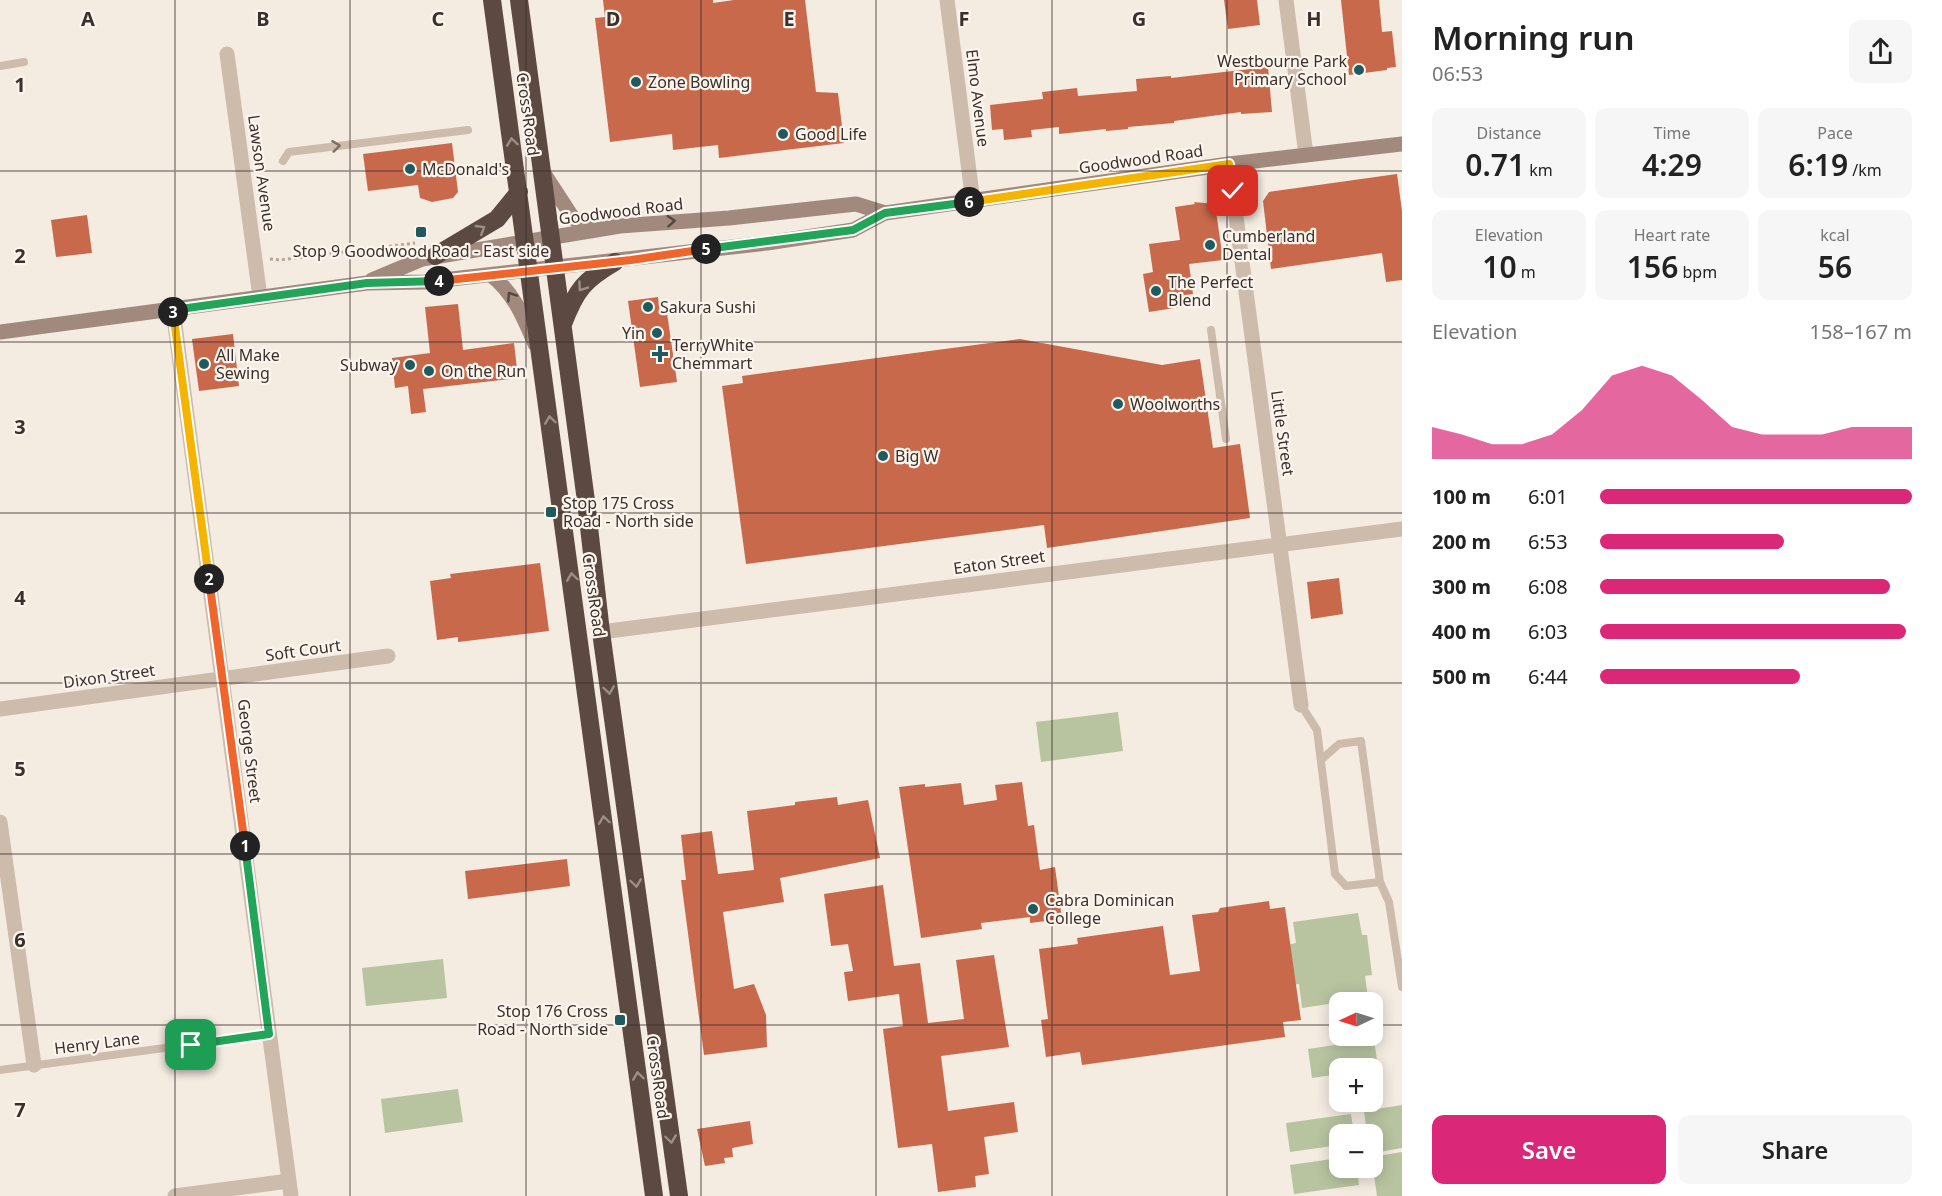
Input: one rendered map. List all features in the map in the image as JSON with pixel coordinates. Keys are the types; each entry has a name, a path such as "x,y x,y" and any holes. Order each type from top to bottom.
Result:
{"highway":[{"name":"Cross Road","path":"492,0 654,1196"},
{"name":"Cross Road","path":"519,0 679,1196"},
{"path":"435,256 497,219 519,192"},
{"path":"562,324 569,307 585,282 615,262"},
{"path":"579,635 602,632"}],"main road":[{"name":"Goodwood Road","path":"0,332 367,283 425,282 615,262 853,230 885,213 1229,164 1402,144"},
{"path":"541,168 573,218 592,231"},
{"name":"Goodwood Road","path":"367,283 422,259 435,256 654,222 729,218 856,204 885,213"},
{"path":"491,275 505,286 520,310 542,360"}],"street":[{"name":"Elmo Avenue","path":"947,0 973,201"},
{"path":"1286,0 1306,154"},
{"name":"Lawson Avenue","path":"227,54 260,297"},
{"name":"Little Street","path":"1229,164 1301,705"},
{"name":"George Street","path":"173,310 290,1188"},
{"name":"Eaton Street","path":"602,632 1279,543 1402,529"},
{"name":"Soft Court","path":"223,679 388,656"},
{"name":"Dixon Street","path":"0,709 223,679"},
{"path":"0,822 34,1065"},
{"path":"175,1196 290,1188"}],"lane":[{"path":"0,66 24,62"},
{"path":"283,161 289,152 468,130"},
{"path":"1211,330 1226,440"},
{"path":"1301,705 1317,730 1335,874 1346,886 1380,882"},
{"path":"1321,760 1339,744 1361,741 1380,882 1389,902 1402,987"},
{"name":"Henry Lane","path":"0,1070 269,1034"}],"path":[{"path":"267,259 280,260 422,242"}],"green space":[{"path":"1118,712 1123,751 1041,762 1036,722"},
{"path":"1358,913 1362,935 1367,935 1372,975 1365,976 1367,992 1329,992 1329,1004 1302,1008 1299,984 1292,985 1287,945 1296,943 1293,922"},
{"path":"443,959 447,998 366,1006 362,968"},
{"path":"1329,1046 1375,1046 1377,1058 1329,1058 1329,1075 1312,1078 1308,1049"},
{"path":"458,1089 463,1122 385,1133 381,1099"},
{"path":"1402,1105 1402,1148 1383,1151 1383,1124 1366,1124 1364,1112 1383,1112 1383,1108"},
{"path":"1351,1114 1352,1124 1329,1124 1329,1146 1290,1152 1286,1123"},
{"path":"1402,1152 1402,1196 1377,1196 1374,1178 1383,1178 1383,1155"},
{"path":"1329,1159 1329,1178 1358,1178 1359,1185 1294,1194 1290,1165"}],"building":[{"path":"603,0 713,0 713,3 734,0 805,0 816,92 838,93 844,143 719,158 718,145 673,150 672,134 610,142 595,18 605,17"},
{"path":"1224,0 1257,0 1260,25 1228,29"},
{"path":"1341,0 1379,0 1382,32 1392,31 1396,67 1349,75"},
{"path":"1268,67 1272,112 1241,114 1241,112 1106,131 1106,129 1059,134 1059,127 1031,130 1032,137 1004,140 1003,129 992,130 990,105 1043,99 1042,92 1077,88 1078,96 1137,91 1136,79 1171,76 1171,78"},
{"name":"McDonald's","path":"452,143 458,192 453,198 432,202 420,198 418,185 368,191 363,154"},
{"path":"1397,174 1402,211 1402,280 1386,282 1382,253 1271,269 1263,201 1269,192"},
{"path":"1194,202 1215,204 1223,260 1189,264 1193,294 1180,296 1181,307 1149,312 1143,274 1153,272 1149,244 1180,240 1175,207 1195,204"},
{"path":"87,215 92,253 56,257 51,220"},
{"path":"658,297 660,314 667,313 677,382 640,387 628,301"},
{"path":"458,304 463,350 514,343 518,378 423,389 426,412 411,414 408,386 395,388 392,358 430,353 425,307"},
{"path":"233,334 239,386 199,391 192,339"},
{"name":"Big W","path":"1020,339 1162,365 1200,359 1213,448 1240,444 1250,518 1047,548 1044,525 746,564 722,386 743,383 742,376"},
{"path":"540,563 549,631 458,642 458,637 437,640 430,581 451,578 450,574"},
{"path":"1339,578 1343,614 1311,619 1307,582"},
{"path":"1022,782 1028,826 1034,825 1040,870 1055,867 1062,919 1030,923 1030,917 981,923 982,929 921,938 899,787 961,783 964,805 997,800 995,785"},
{"path":"837,797 838,805 868,800 880,858 780,878 784,902 723,912 734,989 754,984 766,1015 767,1047 704,1055 681,880 686,880 681,835 712,831 718,874 754,870 747,811"},
{"path":"567,859 570,886 468,899 465,871"},
{"path":"883,885 894,966 920,963 928,1023 964,1019 956,960 994,955 1009,1047 941,1056 948,1111 1014,1102 1018,1132 984,1137 989,1174 975,1176 976,1187 938,1192 932,1144 898,1148 883,1029 903,1026 899,994 848,1001 844,972 853,971 848,944 831,946 824,894"},
{"path":"1269,901 1270,909 1285,907 1301,1020 1283,1022 1285,1037 1082,1065 1080,1052 1046,1057 1041,1020 1048,1019 1039,949 1078,944 1077,938 1163,926 1170,975 1200,971 1192,915 1218,912 1220,908"},
{"path":"750,1121 753,1144 732,1148 733,1157 724,1158 725,1163 705,1166 697,1129"}],"place":[{"name":"Westbourne Park Primary School","path":"1359,70"},
{"name":"Zone Bowling","path":"636,82"},
{"name":"Good Life","path":"783,134"},
{"name":"McDonald's","path":"410,169"},
{"name":"Stop 9 Goodwood Road - East side","path":"421,232"},
{"name":"Cumberland Dental","path":"1210,245"},
{"name":"The Perfect Blend","path":"1156,291"},
{"name":"Sakura Sushi","path":"648,307"},
{"name":"Yin","path":"657,333"},
{"name":"TerryWhite Chemmart","path":"660,354"},
{"name":"All Make Sewing","path":"204,364"},
{"name":"Subway","path":"410,365"},
{"name":"On the Run","path":"429,371"},
{"name":"Woolworths","path":"1118,404"},
{"name":"Big W","path":"883,456"},
{"name":"Stop 175 Cross Road - North side","path":"551,512"},
{"name":"Cabra Dominican College","path":"1033,909"},
{"name":"Stop 176 Cross Road - North side","path":"620,1020"}],"route":[{"path":"191,1045 269,1034 173,310 367,283 425,282 767,243 853,230 885,213 1032,194 1229,164 1233,191"}]}
